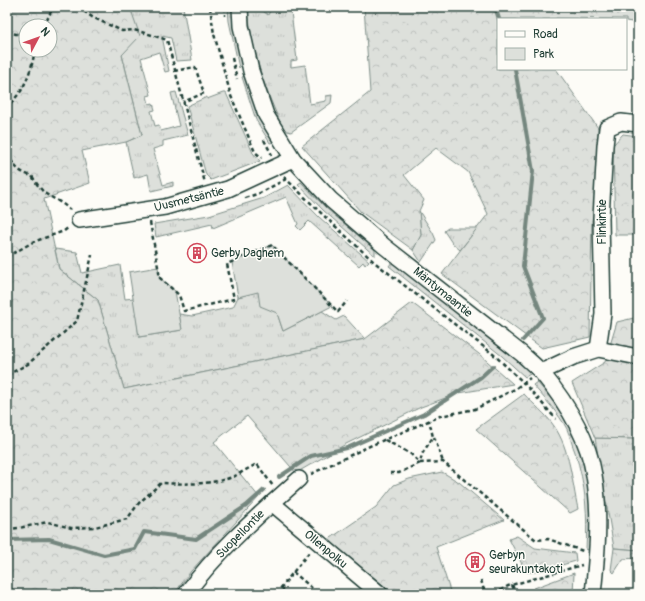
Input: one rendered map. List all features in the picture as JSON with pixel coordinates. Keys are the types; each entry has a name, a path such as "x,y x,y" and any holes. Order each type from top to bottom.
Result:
{"street":[{"name":"Mäntymaantie","path":"240,7 241,26 251,71 266,115 293,159 331,200 384,246 522,354 541,372 571,413 585,442 594,474 598,514 598,546 593,594"},
{"name":"Flinkintie","path":"598,349 603,314 601,218 604,146 607,128 621,122 638,124"},
{"name":"Uusmetsäntie","path":"79,220 165,207 208,195 228,189 271,164 293,159"},
{"path":"541,372 574,357 598,349 638,357"},
{"name":"Suopellontie","path":"186,594 199,577 249,524 299,480"},
{"name":"Ollenpolku","path":"276,499 317,542 380,594"}],"path":[{"path":"48,18 54,7"},
{"path":"78,7 92,17 122,31 134,30 167,40 208,195"},
{"path":"210,7 214,34 231,96 255,152 271,164 320,213 373,261 493,354 524,383 558,421"},
{"path":"224,7 226,21"},
{"path":"7,32 18,34"},
{"path":"231,51 238,79"},
{"path":"7,109 12,100 21,91 34,58"},
{"path":"174,71 195,67 204,93 183,102"},
{"path":"263,139 271,164"},
{"path":"7,154 22,173 32,176 37,185 46,194 66,205 79,220 64,231 33,242 7,257"},
{"path":"149,220 160,278 179,295 184,311 234,299 227,264 272,245 338,312 347,301"},
{"path":"7,375 28,364 77,321 92,255"},
{"path":"299,480 429,420 440,416 475,409 524,383 541,372"},
{"path":"429,420 433,437 443,462 536,540 548,539 583,552"},
{"path":"420,463 422,454 433,437"},
{"path":"385,440 411,454 420,463"},
{"path":"390,473 399,473 420,463 443,462"},
{"path":"7,529 48,522 71,528 95,527 127,519 139,503 161,483 182,484 212,482 234,477 257,464 276,499"},
{"path":"276,594 317,542"},
{"path":"581,572 583,544"},
{"path":"494,594 512,585 582,565"},
{"path":"293,572 319,594"},
{"path":"481,580 485,594"},
{"path":"512,585 516,594"},
{"path":"281,587 289,594"}],"green space":[{"path":"7,7 111,7 131,10 140,36 122,55 142,135 126,142 82,151 90,183 44,199 59,269 98,300 124,389 365,339 412,303 479,354 513,384 459,393 421,407 346,444 296,473 247,416 214,442 259,497 191,571 174,594 7,594"},
{"path":"111,7 183,7 192,60 176,61 171,38 162,36 169,71 165,72 159,52 141,58 151,95 147,96 149,104 153,103 155,110 151,111 155,126 159,125 161,131 179,126 171,93 176,92 188,135 163,141 163,146 153,149 163,185 173,182 173,186 151,191 148,174 134,178 126,142 142,135 122,55 131,10"},
{"path":"228,7 233,7 233,20 242,64 239,68 229,21"},
{"path":"248,7 298,7 298,11 291,12 297,60 291,61 291,67 305,65 310,104 326,101 326,96 332,95 331,103 291,132 284,130 265,85 252,39"},
{"path":"258,7 272,7 268,15"},
{"path":"364,7 638,7 638,23 627,21 627,18 497,18 497,70 557,70 598,128 601,189 592,220 590,337 542,348 442,274 488,214 468,172 436,148 404,175 424,200 419,211 421,235 413,250 361,212 302,146 370,92"},
{"path":"245,76 274,142 270,143 256,120 242,77"},
{"path":"226,93 253,153 260,161 211,180 206,175 187,106 207,97 207,99"},
{"path":"623,134 638,136 638,235 615,235 613,145"},
{"path":"301,182 326,208 375,250 375,256 323,210 298,184"},
{"path":"288,185 319,217 369,261 365,265 363,262 359,266 309,221 300,230 296,226 298,224 286,197 213,228 212,224 156,237 154,224 209,215 264,198"},
{"path":"419,211 436,240 421,262 413,250 421,235"},
{"path":"448,228 478,228 460,250 452,243 444,231"},
{"path":"272,245 332,306 283,331 277,313 260,306 258,292 238,297 232,262"},
{"path":"55,249 77,252 82,273 120,265 125,299 134,298 139,337 182,330 179,314 192,316 233,307 238,297 258,291 277,313 283,331 322,311 336,320 344,316 365,339 124,389 98,300 59,269"},
{"path":"392,262 507,350 532,373 525,377 502,356 389,266"},
{"path":"158,267 160,278 175,291 182,330 139,337 129,272"},
{"path":"638,317 638,439 595,438 572,383 605,362 617,322"},
{"path":"537,382 566,421 582,460 587,480 591,524 591,549 586,550 587,525 584,489 575,452 564,423 533,385"},
{"path":"524,394 551,422 564,445 570,466 578,509 570,513 476,429"},
{"path":"595,438 638,439 638,550 614,548"},
{"path":"442,472 459,482 504,520 436,547 451,594 394,594 328,540 376,507 394,485 409,479"},
{"path":"517,536 535,548 575,553 576,561 536,572 526,572 509,539"},
{"path":"614,548 638,550 638,558 623,559 614,573 611,570"},
{"path":"574,573 573,594 537,594 534,588"}],"waterway":[{"path":"495,7 499,18"},
{"path":"515,70 533,171 523,266 543,318 523,340"},
{"path":"279,477 311,456 347,448 424,414 481,377 493,366"},
{"path":"7,540 49,539 104,555 135,549 144,532 196,539 246,506 264,490"}],"place":[{"name":"Gerby Daghem","path":"197,253"},
{"name":"Gerbyn seurakuntakoti","path":"475,562"}]}
